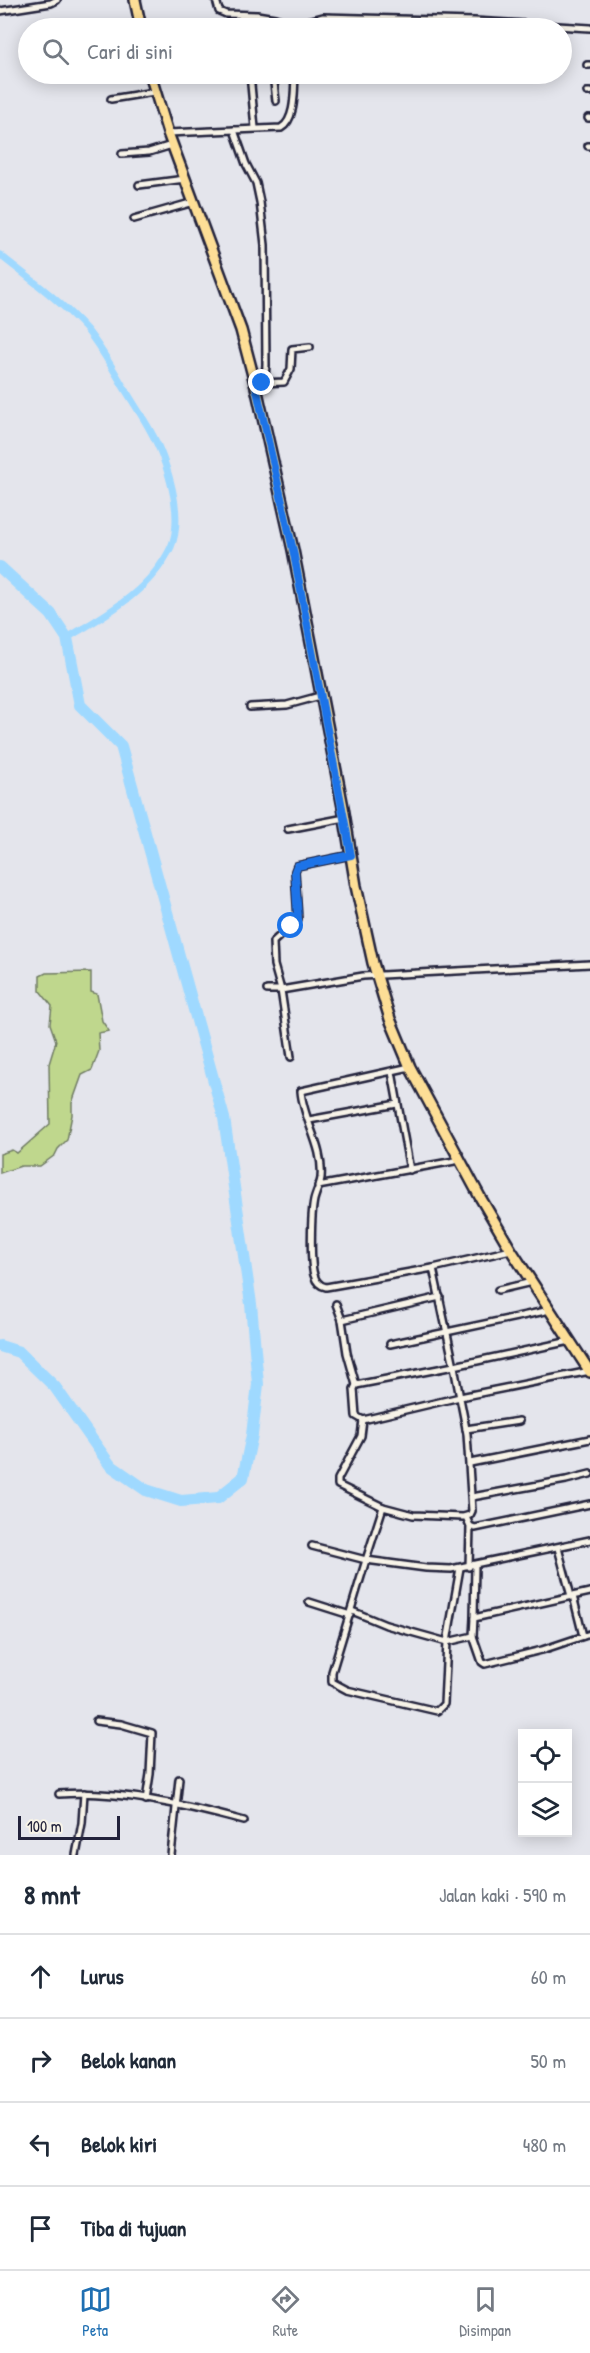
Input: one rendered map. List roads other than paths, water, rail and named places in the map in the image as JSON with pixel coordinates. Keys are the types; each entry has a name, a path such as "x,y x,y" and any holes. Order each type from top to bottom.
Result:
{"main road":[{"path":"135,0 139,18"},
{"path":"152,84 259,385 345,818 356,886 393,1027 410,1067 511,1250 590,1371"}],"street":[{"path":"0,11 51,3 57,0"},
{"path":"216,0 219,10 226,14 269,18"},
{"path":"318,18 361,18"},
{"path":"572,27 590,28"},
{"path":"251,84 255,128"},
{"path":"274,84 276,101"},
{"path":"168,133 281,128 287,122 294,84"},
{"path":"111,99 154,92"},
{"path":"238,129 246,164 256,183 265,245 267,318 265,378 259,385"},
{"path":"122,154 149,152 172,145"},
{"path":"139,185 185,178"},
{"path":"134,219 194,202"},
{"path":"259,385 284,382 291,369 292,349 310,347"},
{"path":"250,707 287,705 321,696"},
{"path":"288,829 345,818"},
{"path":"291,1057 281,990 274,965 273,942 298,919 295,868 299,865 351,855"},
{"path":"267,990 378,976 590,964"},
{"path":"410,1067 303,1089 301,1094 318,1152 321,1179 314,1201 313,1243 314,1273 321,1286 433,1268 511,1250"},
{"path":"392,1072 410,1170"},
{"path":"309,1120 397,1104"},
{"path":"318,1186 460,1160"},
{"path":"363,1420 361,1436 338,1479 338,1485 383,1507 413,1515 466,1517 472,1511 466,1429 448,1332 433,1268"},
{"path":"498,1290 532,1282"},
{"path":"342,1320 440,1297"},
{"path":"336,1304 342,1320 347,1353 356,1385 354,1389 356,1416 363,1420 460,1397 590,1371"},
{"path":"390,1344 550,1310"},
{"path":"356,1385 570,1341"},
{"path":"466,1429 519,1421"},
{"path":"470,1463 590,1439"},
{"path":"472,1497 590,1474"},
{"path":"470,1526 475,1527 590,1504"},
{"path":"383,1507 331,1677 332,1682 347,1690 437,1711 444,1704 447,1642 460,1568"},
{"path":"466,1517 470,1526 469,1567"},
{"path":"312,1546 366,1560 426,1568 460,1568 590,1540"},
{"path":"558,1548 583,1636"},
{"path":"476,1565 473,1636 482,1662 485,1664 542,1650 590,1634"},
{"path":"474,1618 590,1592"},
{"path":"309,1602 447,1642 473,1636"},
{"path":"96,1721 121,1724 152,1733 146,1800"},
{"path":"171,1855 179,1779"},
{"path":"76,1855 84,1793"},
{"path":"59,1794 84,1793 146,1800 209,1811 244,1821"}],"waterway":[{"path":"0,255 66,309 96,342 155,439 172,490 176,526 171,547 162,563 152,576 126,600 67,638"},
{"path":"0,567 51,614 67,638 80,705 121,746 224,1118 251,1304 258,1384 252,1435 243,1478 218,1498 181,1501 146,1490 110,1465 55,1387 19,1352 0,1346"}]}
